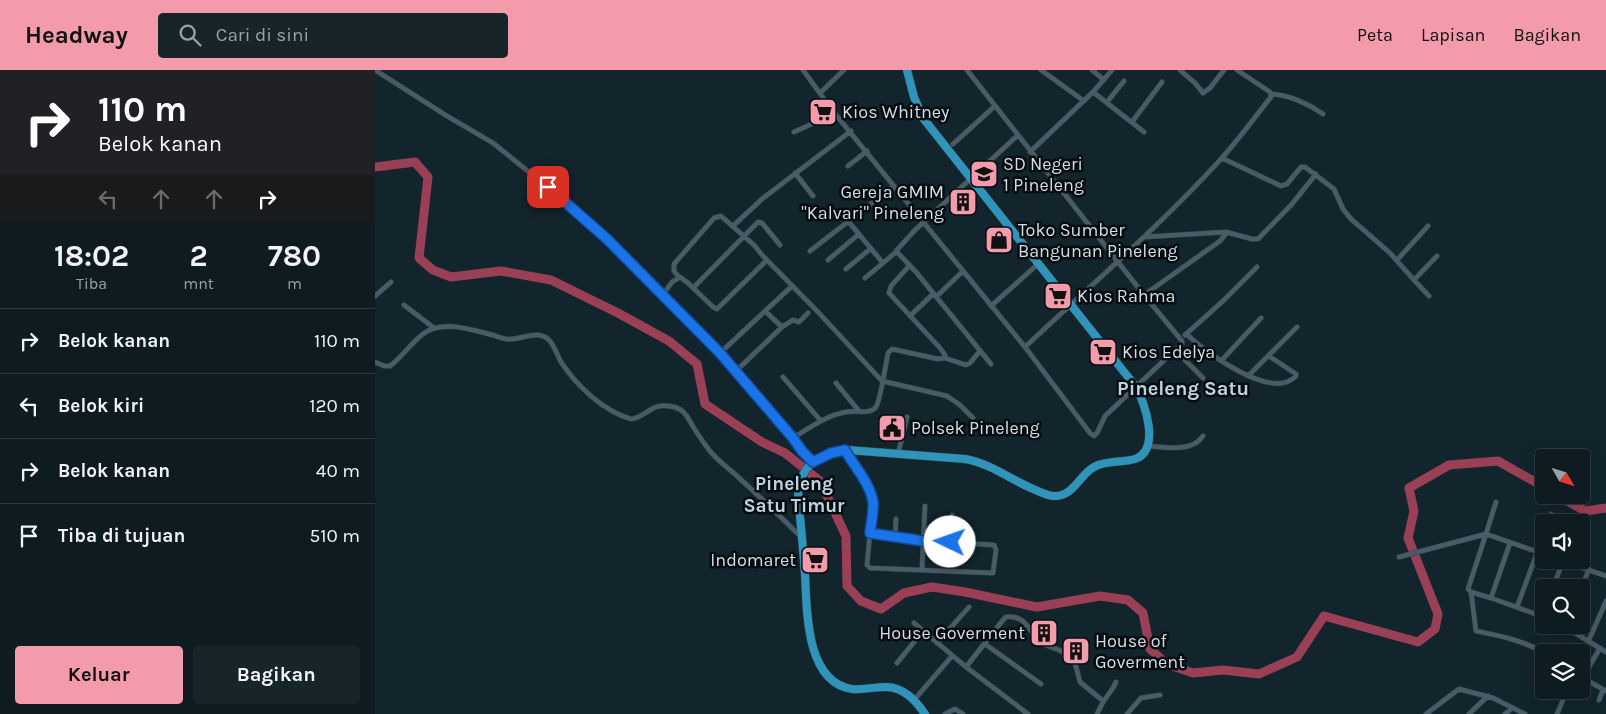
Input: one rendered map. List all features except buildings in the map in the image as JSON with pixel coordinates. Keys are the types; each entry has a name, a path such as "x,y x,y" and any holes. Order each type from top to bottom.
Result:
{"highway":[{"path":"907,70 914,97 923,118 1136,387 1146,410 1148,427 1148,446 1143,454 1136,459 1095,466 1084,473 1070,491 1066,494 1055,496 1025,486 993,469 972,461 845,450 831,453 812,463 803,475 799,486 807,615 813,652 825,672 844,688 862,690 887,687 906,693 925,714"}],"street":[{"path":"375,70 499,147 576,210 720,353 812,463"},
{"path":"803,70 833,110 1025,347 1093,435 1097,432 1103,418 1182,344 1180,339 1030,152 967,70"},
{"path":"820,93 844,70"},
{"path":"1041,70 1084,101"},
{"path":"1092,70 1104,80"},
{"path":"1030,152 1084,101 1112,70"},
{"path":"1180,70 1203,93 1207,91 1224,70"},
{"path":"1237,70 1272,94 1279,94 1297,101 1323,114"},
{"path":"1107,102 1123,81"},
{"path":"1132,122 1162,82"},
{"path":"1093,92 1144,132"},
{"path":"1025,347 1144,237 1222,158 1272,94"},
{"path":"953,144 995,106"},
{"path":"794,132 816,122 833,110"},
{"path":"733,226 762,199 851,131"},
{"path":"865,278 896,252 898,247 924,222 1018,136"},
{"path":"848,166 867,151"},
{"path":"1222,158 1279,186 1287,184 1303,166 1316,174 1336,191 1343,209 1351,219 1397,260 1429,296"},
{"path":"795,173 813,196"},
{"path":"1144,237 1226,232 1258,239 1292,204 1316,174"},
{"path":"810,251 894,186"},
{"path":"767,260 717,309 679,277 673,269 673,264 714,218 721,216 744,235 882,381 947,396 960,404 973,418"},
{"path":"848,221 883,264"},
{"path":"693,288 757,222 780,245"},
{"path":"1397,260 1428,226"},
{"path":"1144,295 1220,240 1226,232"},
{"path":"828,260 859,234"},
{"path":"846,269 871,249"},
{"path":"896,252 935,295 991,364"},
{"path":"1414,280 1437,256"},
{"path":"991,306 1038,264"},
{"path":"909,266 891,286 889,293 944,353 945,358"},
{"path":"1180,339 1223,301 1257,267"},
{"path":"910,316 963,271"},
{"path":"662,296 670,284 679,277"},
{"path":"375,296 391,282"},
{"path":"720,353 791,286"},
{"path":"403,304 434,328"},
{"path":"765,311 782,327"},
{"path":"736,371 782,327 793,320 799,322 809,313"},
{"path":"1221,361 1261,318"},
{"path":"375,362 384,366 390,366 423,333 434,328 450,326 511,339 532,335 542,336 550,341 561,362 580,384 609,409 630,419 657,406 681,409 691,420 711,452 801,537"},
{"path":"1249,375 1297,327"},
{"path":"1186,334 1221,361 1249,375 1273,384 1289,382 1296,376 1296,374 1269,356"},
{"path":"793,438 841,413 869,412 876,408 888,354 892,349 941,360 945,358 966,365 980,351"},
{"path":"1175,350 1203,378"},
{"path":"783,377 821,422"},
{"path":"837,383 859,411"},
{"path":"898,454 907,417"},
{"path":"1148,446 1184,447 1197,443 1203,436"},
{"path":"845,450 866,483 872,498 873,504 867,555 868,567 993,573 996,550 994,545 923,541 870,533"},
{"path":"1495,502 1467,589 1471,592 1535,613"},
{"path":"922,569 925,506"},
{"path":"950,542 952,515"},
{"path":"895,519 895,536"},
{"path":"1399,557 1486,534 1535,551"},
{"path":"1491,598 1510,543"},
{"path":"1517,607 1535,558"},
{"path":"1585,579 1589,569 1606,576"},
{"path":"1471,592 1476,631 1520,642 1535,648"},
{"path":"1589,640 1606,601"},
{"path":"937,643 969,607"},
{"path":"966,667 1006,617 1013,617 1028,625 1042,643 1071,658 1078,672 1080,682 1090,691 1101,697 1103,702"},
{"path":"914,624 1027,714"},
{"path":"897,663 923,631"},
{"path":"1579,634 1606,652"},
{"path":"985,644 1041,684"},
{"path":"1590,664 1600,648"},
{"path":"914,700 952,656"},
{"path":"1097,714 1116,682"},
{"path":"1590,682 1605,690 1599,700"},
{"path":"1426,714 1459,689 1488,696 1525,714"},
{"path":"1127,714 1141,698 1160,695"},
{"path":"1469,714 1488,696"},
{"path":"1557,714 1563,699"},
{"path":"945,714 955,708 963,714"},
{"path":"1505,714 1512,708"}],"waterway":[{"path":"375,167 415,162 428,177 419,258 433,270 451,277 501,271 551,280 669,341 697,364 705,404 762,442 785,453 820,481 846,536 847,586 861,601 881,609 904,593 932,587 1037,607 1100,596 1128,600 1143,613 1150,649 1167,664 1193,673 1223,670 1259,674 1297,657 1324,616 1418,642 1435,629 1438,614 1408,538 1414,511 1409,488 1449,465 1498,461 1535,482"},
{"path":"1573,504 1585,511 1606,508"}],"place":[{"name":"Kios Whitney","path":"823,112"},
{"name":"SD Negeri 1 Pineleng","path":"984,174"},
{"name":"Gereja GMIM \"Kalvari\" Pineleng","path":"963,202"},
{"name":"Toko Sumber Bangunan Pineleng","path":"999,240"},
{"name":"Kios Rahma","path":"1058,296"},
{"name":"Kios Edelya","path":"1103,352"},
{"name":"Polsek Pineleng","path":"892,428"},
{"name":"Indomaret","path":"815,560"},
{"name":"House Goverment","path":"1044,633"},
{"name":"House of Goverment","path":"1076,651"}],"district":[{"name":"Pineleng Satu","path":"1183,388"},
{"name":"Pineleng Satu Timur","path":"794,495"}],"route":[{"path":"548,187 607,239 720,353 813,462 831,453 845,450 866,483 872,498 870,533 923,541 950,542"}]}
